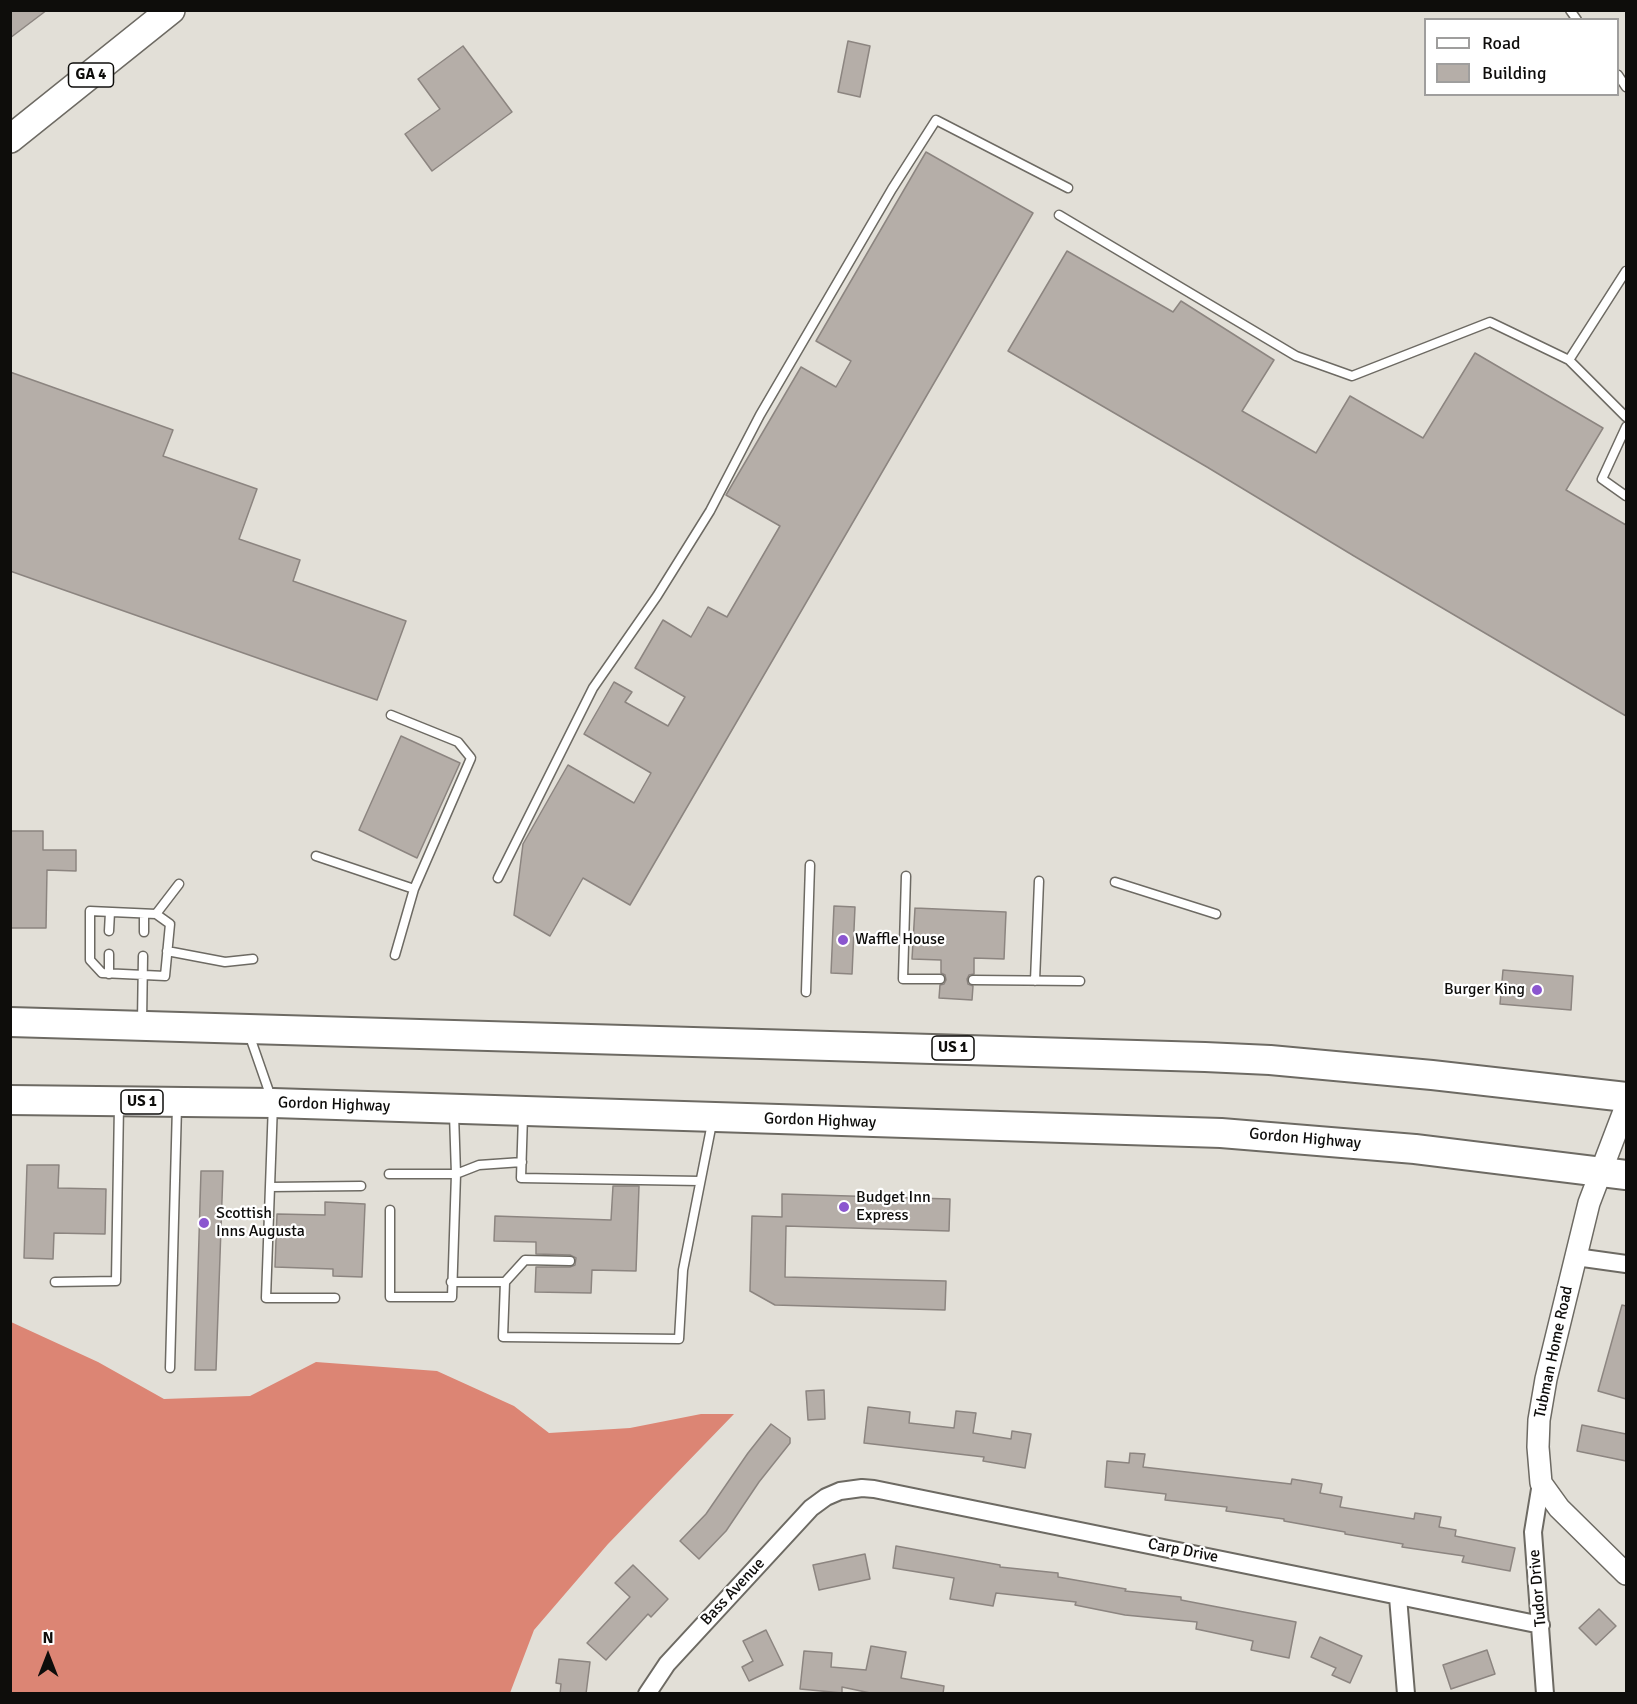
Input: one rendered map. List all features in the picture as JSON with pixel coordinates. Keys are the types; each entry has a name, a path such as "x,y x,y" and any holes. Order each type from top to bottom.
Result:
{"highway":[{"name":"US 1","path":"10,1022 1204,1056 1432,1075 1626,1097"},
{"name":"Gordon Highway","path":"10,1100 273,1103 1221,1133 1415,1149 1614,1173"}],"main road":[{"name":"GA 4","path":"10,139 171,10"}],"street":[{"name":"Tubman Home Road","path":"1626,1106 1614,1173 1589,1203 1546,1379 1539,1420 1538,1460 1541,1482 1559,1508 1626,1574"},
{"path":"1576,1257 1626,1264"},
{"name":"Tudor Drive","path":"1541,1482 1533,1532 1545,1694"},
{"name":"Carp Drive","path":"826,1497 848,1490 874,1489 1355,1586 1398,1597 1541,1624"},
{"name":"Bass Avenue","path":"647,1694 667,1664 796,1522 826,1497"},
{"path":"1398,1597 1406,1694"}],"lane":[{"path":"498,878 593,688 657,596 710,511 760,415 892,189 936,120 1068,188"},
{"path":"1059,215 1296,356 1352,376 1490,322 1569,360 1626,417"},
{"path":"1569,360 1626,271"},
{"path":"1626,427 1602,479 1626,496"},
{"path":"391,715 458,742 471,758 414,889 395,955"},
{"path":"316,856 414,889"},
{"path":"806,992 810,865"},
{"path":"906,876 903,979 940,979"},
{"path":"1035,981 1039,881"},
{"path":"1115,882 1216,914"},
{"path":"156,914 178,884"},
{"path":"90,911 144,914 156,914 170,924 165,976 102,974 90,960 90,911"},
{"path":"109,931 110,912"},
{"path":"144,914 144,932"},
{"path":"167,951 225,962 253,959"},
{"path":"109,954 109,974"},
{"path":"142,1025 143,956"},
{"path":"973,980 1080,981"},
{"path":"247,1028 273,1103 266,1298 335,1298"},
{"path":"55,1282 116,1281 119,1102"},
{"path":"170,1368 177,1103"},
{"path":"390,1210 390,1297 452,1297 456,1174 454,1109"},
{"path":"523,1112 521,1178 700,1181"},
{"path":"570,1261 525,1260 505,1282 503,1337 679,1339 683,1270 713,1117"},
{"path":"389,1174 456,1174 479,1165 522,1162"},
{"path":"270,1187 361,1186"},
{"path":"451,1282 505,1282"}],"shaded area":[{"path":"11,1322 98,1362 164,1399 250,1396 316,1362 437,1371 514,1406 549,1433 630,1428 701,1414 734,1414 608,1544 534,1630 510,1693 11,1693"}],"building":[{"path":"10,10 47,10 10,38"},
{"path":"848,41 870,46 860,97 838,92"},
{"path":"463,46 512,112 432,171 405,134 440,109 418,79"},
{"path":"926,152 1033,213 630,905 583,878 550,936 514,915 523,844 568,765 634,803 651,773 584,734 614,682 632,692 625,702 668,726 685,697 635,668 663,620 691,637 708,607 727,617 780,526 726,495 801,367 836,387 851,361 816,341"},
{"path":"1067,251 1173,312 1181,301 1274,360 1242,411 1316,453 1350,396 1423,438 1475,353 1603,428 1566,490 1626,525 1626,716 1008,351"},
{"path":"10,372 173,430 163,456 257,489 239,539 300,560 293,581 406,621 377,700 10,571"},
{"path":"401,736 460,763 417,858 359,830"},
{"path":"10,831 43,831 43,850 76,850 76,871 47,870 46,928 10,928"},
{"name":"Waffle House","path":"834,906 855,907 852,974 831,973"},
{"path":"915,908 1006,912 1004,959 974,958 974,974 969,975 967,979 968,984 973,986 972,1000 939,998 940,985 946,980 945,975 941,973 941,960 912,959"},
{"name":"Burger King","path":"1503,970 1573,976 1571,1010 1500,1004"},
{"path":"27,1165 59,1165 58,1188 106,1189 105,1234 54,1233 53,1259 24,1258"},
{"path":"201,1171 223,1171 216,1370 195,1370"},
{"path":"613,1186 639,1186 636,1271 592,1270 591,1293 535,1292 536,1267 570,1267 575,1265 576,1258 570,1255 536,1254 536,1242 494,1241 495,1216 611,1220"},
{"path":"782,1194 950,1199 949,1231 786,1226 785,1277 946,1281 945,1310 775,1305 750,1291 752,1216 782,1217"},
{"path":"325,1202 365,1204 362,1277 333,1276 333,1269 275,1267 277,1214 325,1215"},
{"path":"1622,1305 1626,1306 1626,1399 1598,1391"},
{"path":"824,1390 825,1419 808,1420 806,1391"},
{"path":"868,1407 910,1412 909,1423 954,1428 956,1411 976,1413 973,1433 1011,1439 1012,1431 1031,1434 1025,1468 983,1461 984,1457 864,1443"},
{"path":"771,1424 790,1438 790,1443 759,1482 726,1531 699,1559 680,1541 706,1514"},
{"path":"1582,1425 1626,1434 1626,1461 1577,1451"},
{"path":"1130,1453 1145,1454 1143,1467 1291,1484 1292,1479 1322,1484 1320,1493 1342,1497 1340,1507 1414,1519 1415,1513 1441,1517 1439,1527 1456,1530 1455,1536 1515,1548 1510,1571 1462,1562 1464,1556 1402,1547 1403,1544 1345,1534 1345,1532 1284,1521 1284,1519 1226,1511 1227,1507 1165,1500 1166,1494 1105,1487 1107,1461 1129,1463"},
{"path":"896,1546 1000,1565 1000,1567 1058,1573 1058,1577 1126,1589 1125,1591 1181,1597 1181,1600 1296,1622 1289,1658 1251,1650 1253,1641 1196,1629 1197,1622 1125,1615 1075,1605 1076,1602 996,1593 993,1606 950,1599 954,1578 893,1568"},
{"path":"865,1554 870,1579 819,1590 813,1565"},
{"path":"633,1565 668,1599 651,1617 648,1614 606,1660 587,1643 630,1597 615,1583"},
{"path":"1599,1609 1616,1626 1596,1645 1579,1628"},
{"path":"766,1630 783,1665 749,1681 742,1667 753,1661 743,1641"},
{"path":"1320,1637 1362,1656 1350,1683 1332,1675 1336,1668 1311,1657"},
{"path":"871,1646 906,1652 901,1678 944,1686 943,1694 875,1694 842,1687 842,1693 800,1689 804,1651 832,1653 831,1667 866,1670"},
{"path":"1487,1650 1495,1674 1451,1689 1443,1665"},
{"path":"559,1659 590,1662 586,1694 560,1694 561,1684 556,1683"}],"place":[{"name":"Waffle House","path":"843,940"},
{"name":"Burger King","path":"1537,990"},
{"name":"Budget Inn Express","path":"844,1207"},
{"name":"Scottish Inns Augusta","path":"204,1223"}]}
